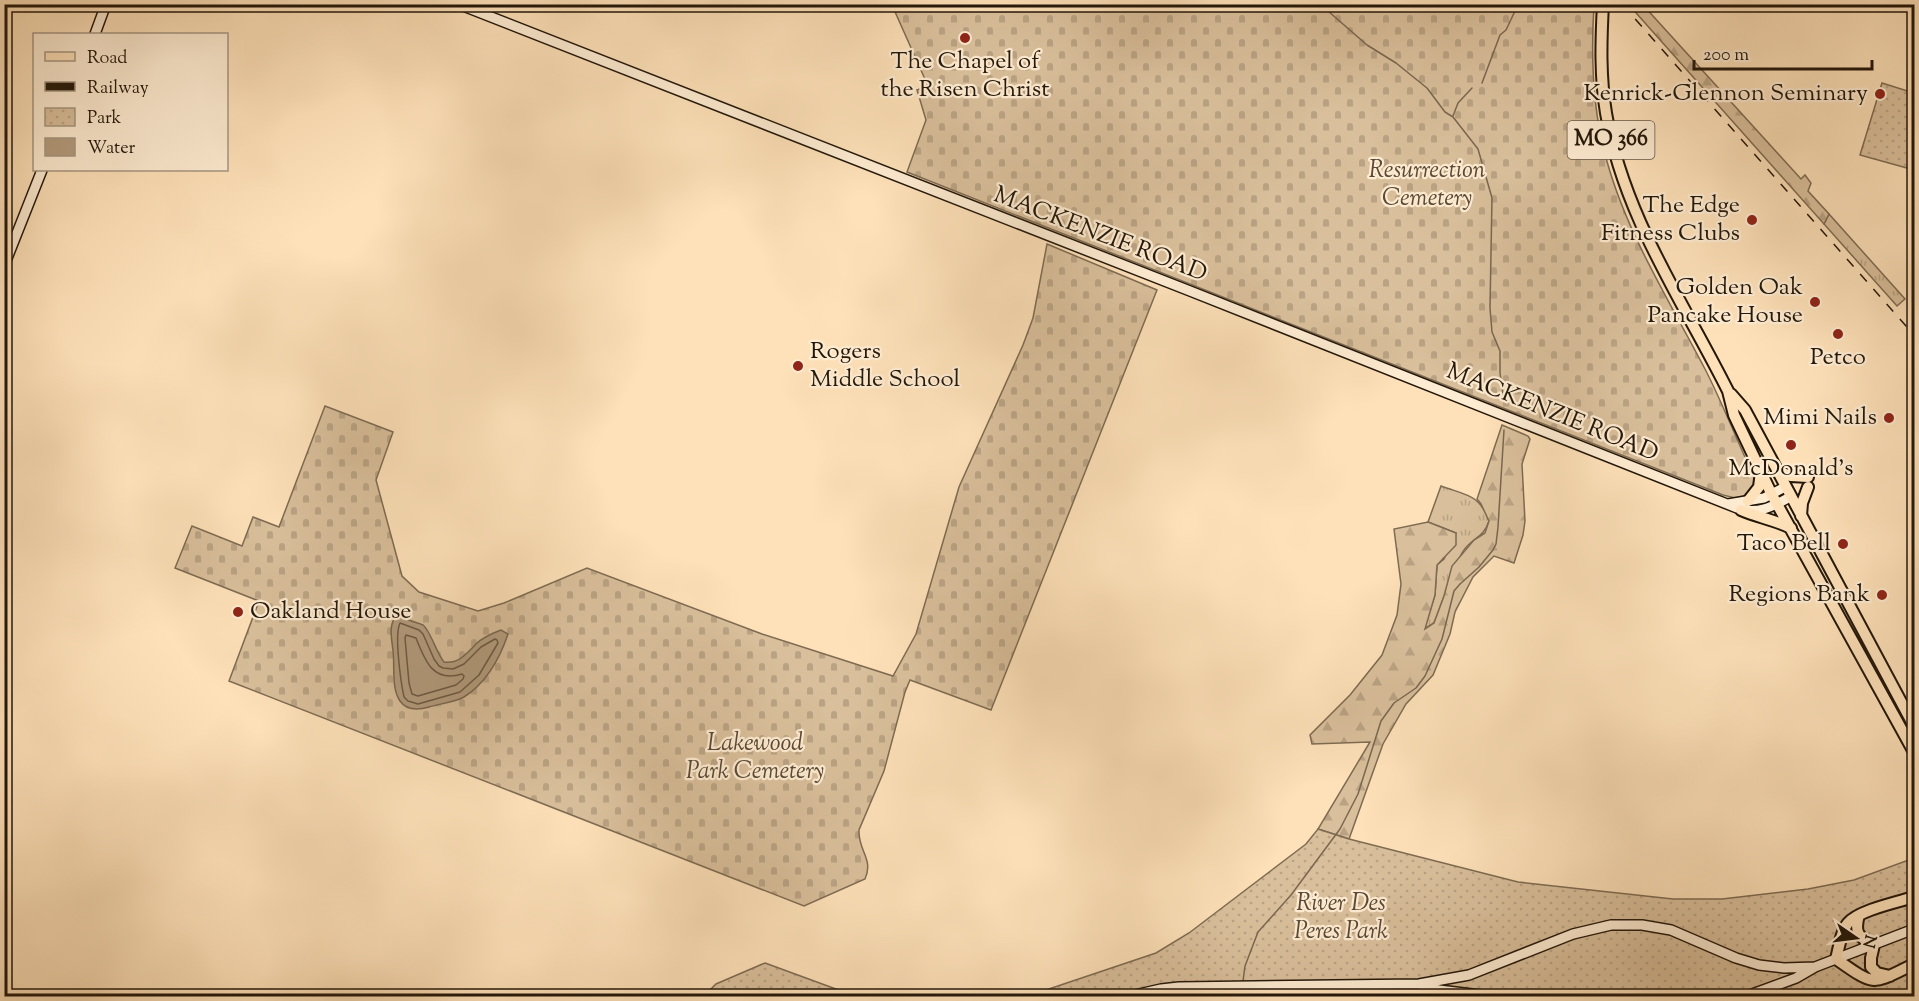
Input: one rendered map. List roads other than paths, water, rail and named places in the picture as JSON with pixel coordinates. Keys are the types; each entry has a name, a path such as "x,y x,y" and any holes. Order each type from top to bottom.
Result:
{"main road":[{"path":"94,33 106,4"},
{"name":"MACKENZIE ROAD","path":"458,4 1728,504 1745,505"},
{"name":"MO 366","path":"1603,4 1604,98 1622,178 1639,221 1728,391 1734,415 1775,499 1914,752"},
{"path":"4,266 42,171"},
{"name":"MO 366","path":"1728,391 1745,410 1914,726"},
{"path":"1745,505 1759,487 1761,471"},
{"path":"1777,471 1808,482 1801,517"},
{"path":"1745,505 1760,511 1788,492"},
{"path":"1745,505 1758,517 1776,521 1791,528"},
{"path":"1836,959 1849,921 1859,915 1914,897"},
{"path":"1859,915 1857,927 1859,935 1874,945"},
{"path":"1130,996 1171,988 1419,984 1468,975 1573,933 1611,925 1642,925 1671,930 1736,958 1759,965 1784,968 1815,967"},
{"path":"1747,996 1914,929"},
{"path":"1874,945 1871,967 1877,973 1890,976"},
{"path":"1836,959 1867,980 1878,982 1914,964"},
{"path":"1419,984 1439,990 1489,996"}],"water":[{"path":"396,616 423,625 444,662 458,660 478,642 501,630 508,634 491,669 472,691 456,700 413,709 406,707 400,701 395,690 391,633"}],"waterway":[{"path":"1320,4 1367,45 1396,63 1427,88 1478,149 1492,198 1490,308 1492,332 1500,351 1504,401"},
{"path":"1482,83 1500,35 1506,30 1515,11 1530,4"},
{"path":"1453,116 1458,103 1472,88"},
{"path":"1243,981 1245,966 1258,932 1291,895 1340,829 1358,794 1381,721 1394,703 1416,688 1425,676 1442,639 1454,591 1479,567 1496,544 1504,430"},
{"path":"1242,989 1242,996"}],"railway":[{"path":"1622,4 1914,335"}],"place":[{"name":"The Chapel of the Risen Christ","path":"965,38"},
{"name":"Kenrick-Glennon Seminary","path":"1880,94"},
{"name":"The Edge Fitness Clubs","path":"1752,220"},
{"name":"Golden Oak Pancake House","path":"1815,302"},
{"name":"Petco","path":"1838,334"},
{"name":"Rogers Middle School","path":"798,366"},
{"name":"Mimi Nails","path":"1889,418"},
{"name":"McDonald's","path":"1791,445"},
{"name":"Taco Bell","path":"1843,544"},
{"name":"Regions Bank","path":"1882,595"},
{"name":"Oakland House","path":"238,612"}],"park label":[{"name":"Resurrection Cemetery","path":"1427,185"},
{"name":"Lakewood Park Cemetery","path":"755,758"},
{"name":"River Des Peres Park","path":"1341,918"}]}
